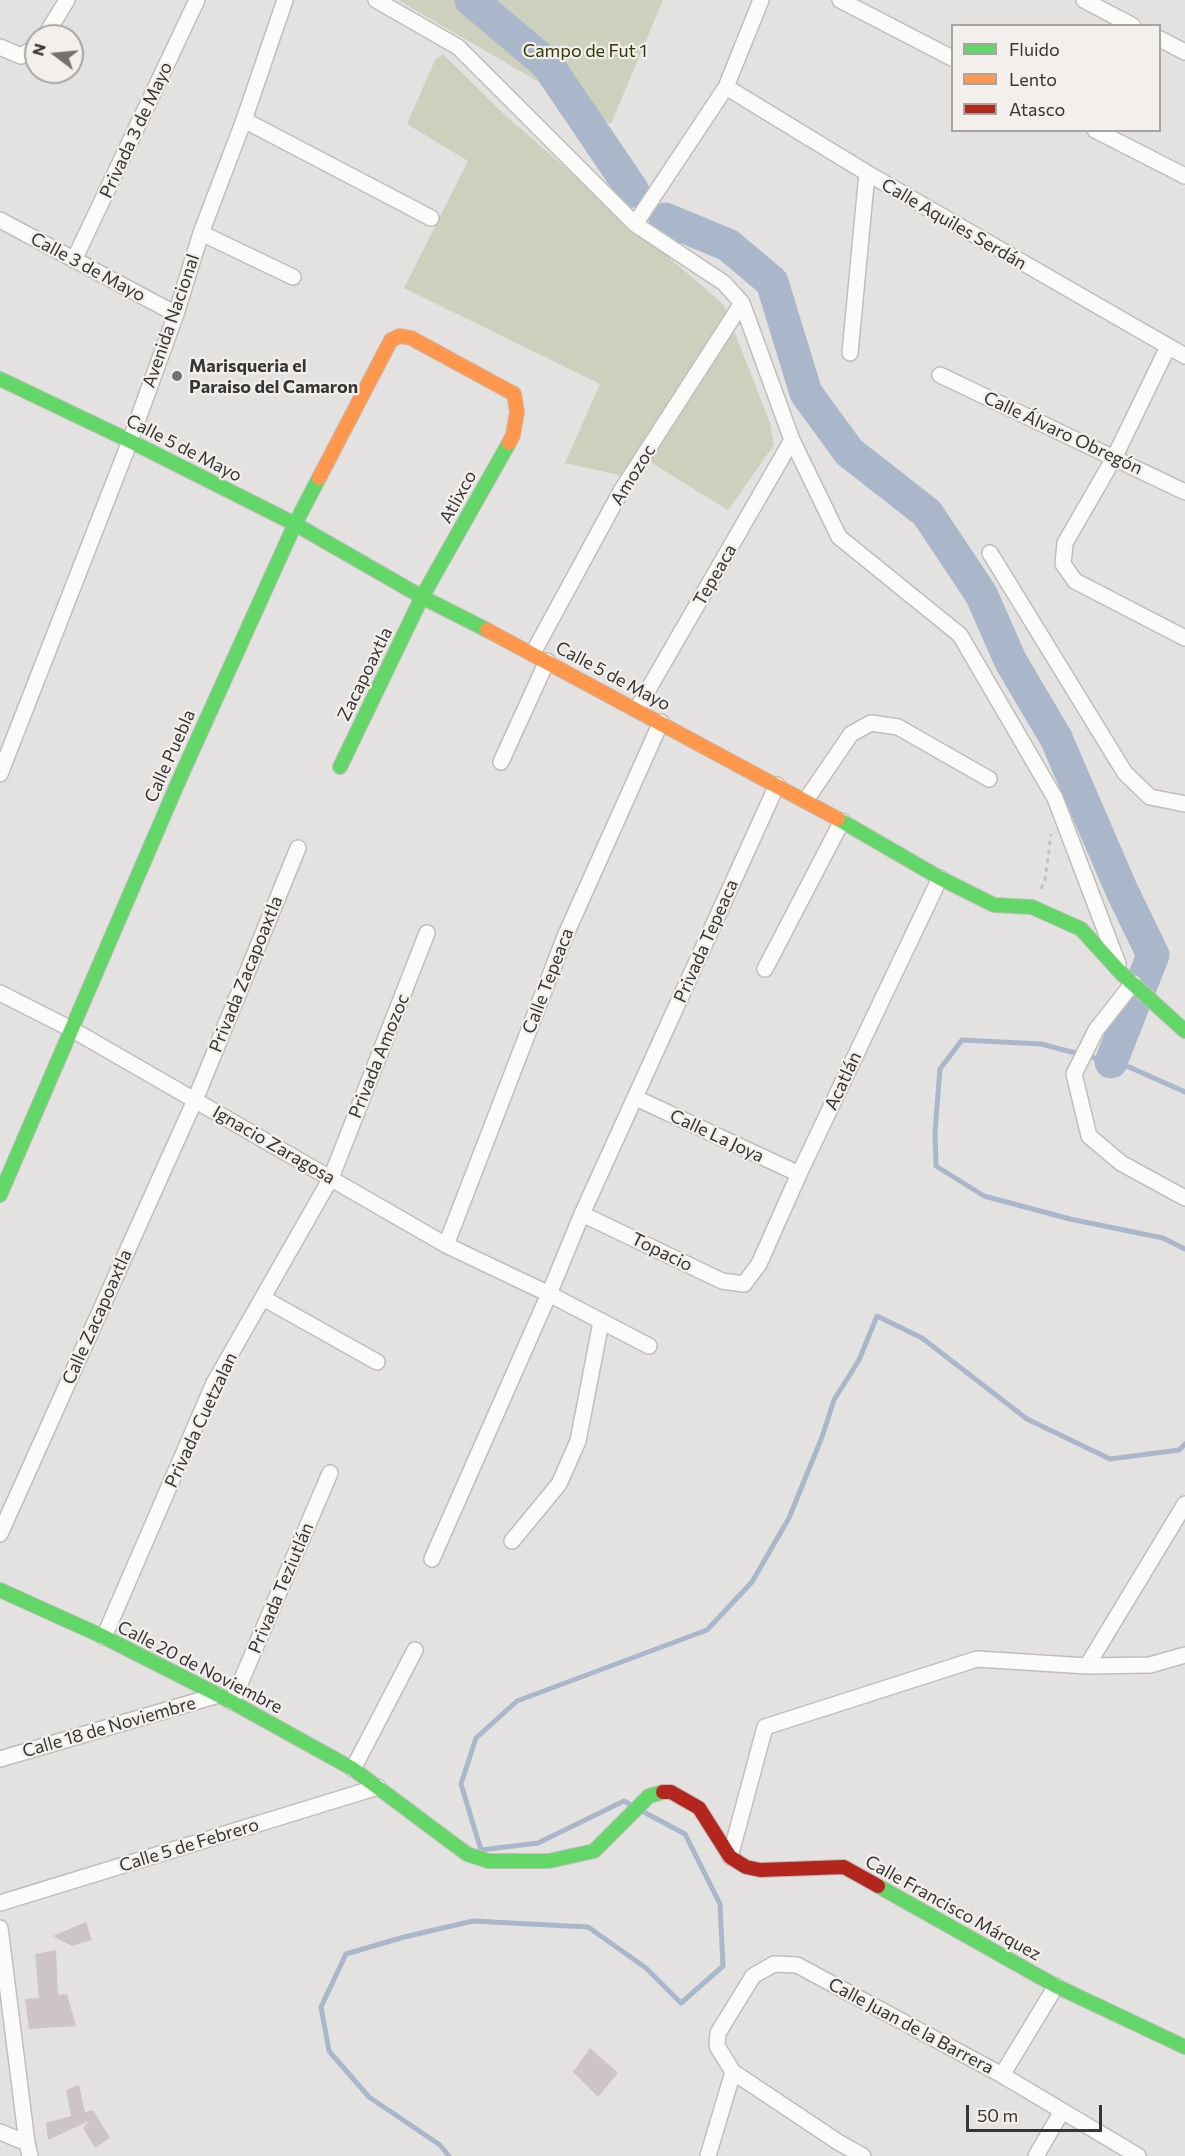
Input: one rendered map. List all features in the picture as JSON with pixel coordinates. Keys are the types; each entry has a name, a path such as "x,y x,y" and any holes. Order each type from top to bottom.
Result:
{"street":[{"path":"52,24 67,0"},
{"name":"Privada 3 de Mayo","path":"75,260 197,0"},
{"name":"Avenida Nacional","path":"0,774 130,441 176,314 201,233 244,120 285,0"},
{"path":"376,0 458,47 635,224 724,283 742,303 792,441 839,537 960,635 1055,798 1129,980 1096,1030 1074,1074 1089,1136 1121,1163 1185,1198"},
{"path":"635,224 726,87 760,0"},
{"path":"840,0 951,57"},
{"path":"1084,0 1129,24"},
{"path":"1161,40 1185,52"},
{"path":"0,47 21,56 24,54"},
{"name":"Calle Aquiles Serdán","path":"726,87 867,173 1185,356"},
{"path":"244,120 431,219"},
{"path":"1099,132 1185,176"},
{"path":"850,353 867,173"},
{"name":"Calle 3 de Mayo","path":"0,220 176,314"},
{"path":"201,233 293,277"},
{"name":"Amozoc","path":"533,653 621,491 742,303"},
{"name":"Atlixco","path":"391,340 400,336 411,338 514,394 517,412 513,435 422,597"},
{"name":"Calle Puebla","path":"0,1195 180,778 295,524 391,340"},
{"path":"1168,347 1114,458 1065,543 1063,564 1075,581 1185,638"},
{"name":"Calle Álvaro Obregón","path":"940,375 1185,492"},
{"name":"Calle 5 de Mayo","path":"0,379 295,524 422,597 533,653 806,800 940,878 994,904 1032,907 1081,929 1129,980 1185,1031"},
{"name":"Tepeaca","path":"637,709 792,441"},
{"path":"990,552 1125,772 1150,796 1185,804"},
{"name":"Zacapoaxtla","path":"340,767 422,597"},
{"path":"501,762 548,661"},
{"name":"Calle Tepeaca","path":"446,1245 566,934 661,722"},
{"path":"806,800 851,734 871,723 898,727 989,779"},
{"name":"Privada Tepeaca","path":"636,1098 777,785"},
{"path":"765,969 842,821"},
{"name":"Privada Zacapoaxtla","path":"195,1100 298,848"},
{"name":"Acatlán","path":"744,1284 759,1264 799,1174 940,878"},
{"name":"Privada Amozoc","path":"331,1178 427,933"},
{"name":"Ignacio Zaragosa","path":"0,993 73,1030 446,1245 549,1294 649,1346"},
{"path":"432,1559 582,1214 636,1098"},
{"name":"Calle La Joya","path":"636,1098 799,1174"},
{"name":"Calle Zacapoaxtla","path":"0,1534 195,1100"},
{"name":"Privada Cuetzalan","path":"104,1637 214,1383 331,1178"},
{"name":"Topacio","path":"582,1214 722,1281 744,1284"},
{"path":"263,1298 377,1362"},
{"path":"512,1541 559,1484 578,1441 600,1322"},
{"name":"Privada Teziutlán","path":"232,1702 330,1473"},
{"path":"1088,1666 1185,1504"},
{"name":"Calle 20 de Noviembre","path":"0,1590 104,1637 232,1702 353,1769 467,1854 488,1861 549,1861 594,1851 649,1796 659,1792 671,1792 699,1808 730,1857"},
{"path":"353,1769 415,1650"},
{"path":"730,1857 765,1727 977,1659 1088,1666 1150,1665 1185,1655"},
{"name":"Calle 18 de Noviembre","path":"0,1759 218,1695"},
{"name":"Calle 5 de Febrero","path":"0,1903 378,1787"},
{"name":"Calle Francisco Márquez","path":"730,1857 746,1867 760,1870 844,1867 1056,1986 1185,2047"},
{"path":"0,1928 4,1988 28,2150"},
{"name":"Calle Juan de la Barrera","path":"733,2072 717,2046 718,2033 753,1976 774,1964 797,1965 1002,2075 1138,2156"},
{"path":"1002,2075 1056,1986"},
{"path":"708,2156 733,2072 838,2142 863,2156"},
{"path":"1036,2156 1062,2111"},
{"path":"0,2132 28,2150"}],"path":[{"path":"1032,907 1045,880 1051,833"}],"green space":[{"name":"Campo de Fut 1","path":"398,0 663,0 611,124"},
{"path":"443,54 506,116 724,305 770,423 774,445 728,510 639,455 624,476 565,463 600,384 404,288 468,161 407,124 435,60"}],"building":[{"path":"86,1922 92,1940 72,1946 53,1936"},
{"path":"56,1950 58,1995 67,1994 76,2026 29,2029 25,1999 39,1998 35,1954"},
{"path":"590,2048 618,2073 598,2097 573,2072"},
{"path":"79,2085 85,2112 93,2110 110,2138 95,2148 83,2128 89,2121 48,2140 46,2123 71,2116 66,2090"}],"waterway":[{"path":"471,0 547,64 633,191"},
{"path":"665,219 728,245 772,282 806,393 849,452 927,513 981,594 1011,662 1056,738 1122,891 1153,955 1111,1062"},
{"path":"1185,1092 1129,1067 1041,1044 962,1040 940,1069 935,1132 936,1166 984,1196 1070,1219 1163,1238 1185,1249"},
{"path":"631,1805 624,1801 538,1843 481,1850 461,1784 476,1738 517,1701 707,1630 752,1582 789,1518 822,1437 834,1400 859,1360 877,1316 922,1338 1027,1419 1110,1459 1179,1450 1185,1444"},
{"path":"449,2156 440,2145 369,2097 329,2051 321,2007 346,1954 404,1937 473,1921 588,1927 646,1968 681,2003 723,1966 720,1904 685,1834 642,1811"}],"traffic: fast":[{"path":"0,379 295,524 422,597 487,630"},
{"path":"340,767 422,597 509,443"},
{"path":"0,1195 180,778 295,524 319,478"},
{"path":"838,819 940,878 994,905 1032,907 1081,929 1121,973 1185,1031"},
{"path":"0,1590 104,1637 232,1702 353,1769 467,1854 488,1861 549,1861 594,1851 649,1796 663,1792"},
{"path":"878,1886 1056,1986 1185,2047"}],"traffic: slow":[{"path":"319,478 391,340 400,336 411,338 514,394 517,412 513,435 509,443"},
{"path":"487,630 838,819"}],"traffic: jam":[{"path":"663,1792 671,1792 699,1808 730,1857 746,1867 760,1870 844,1867 878,1886"}],"place":[{"name":"Marisqueria el Paraiso del Camaron","path":"177,376"}]}
